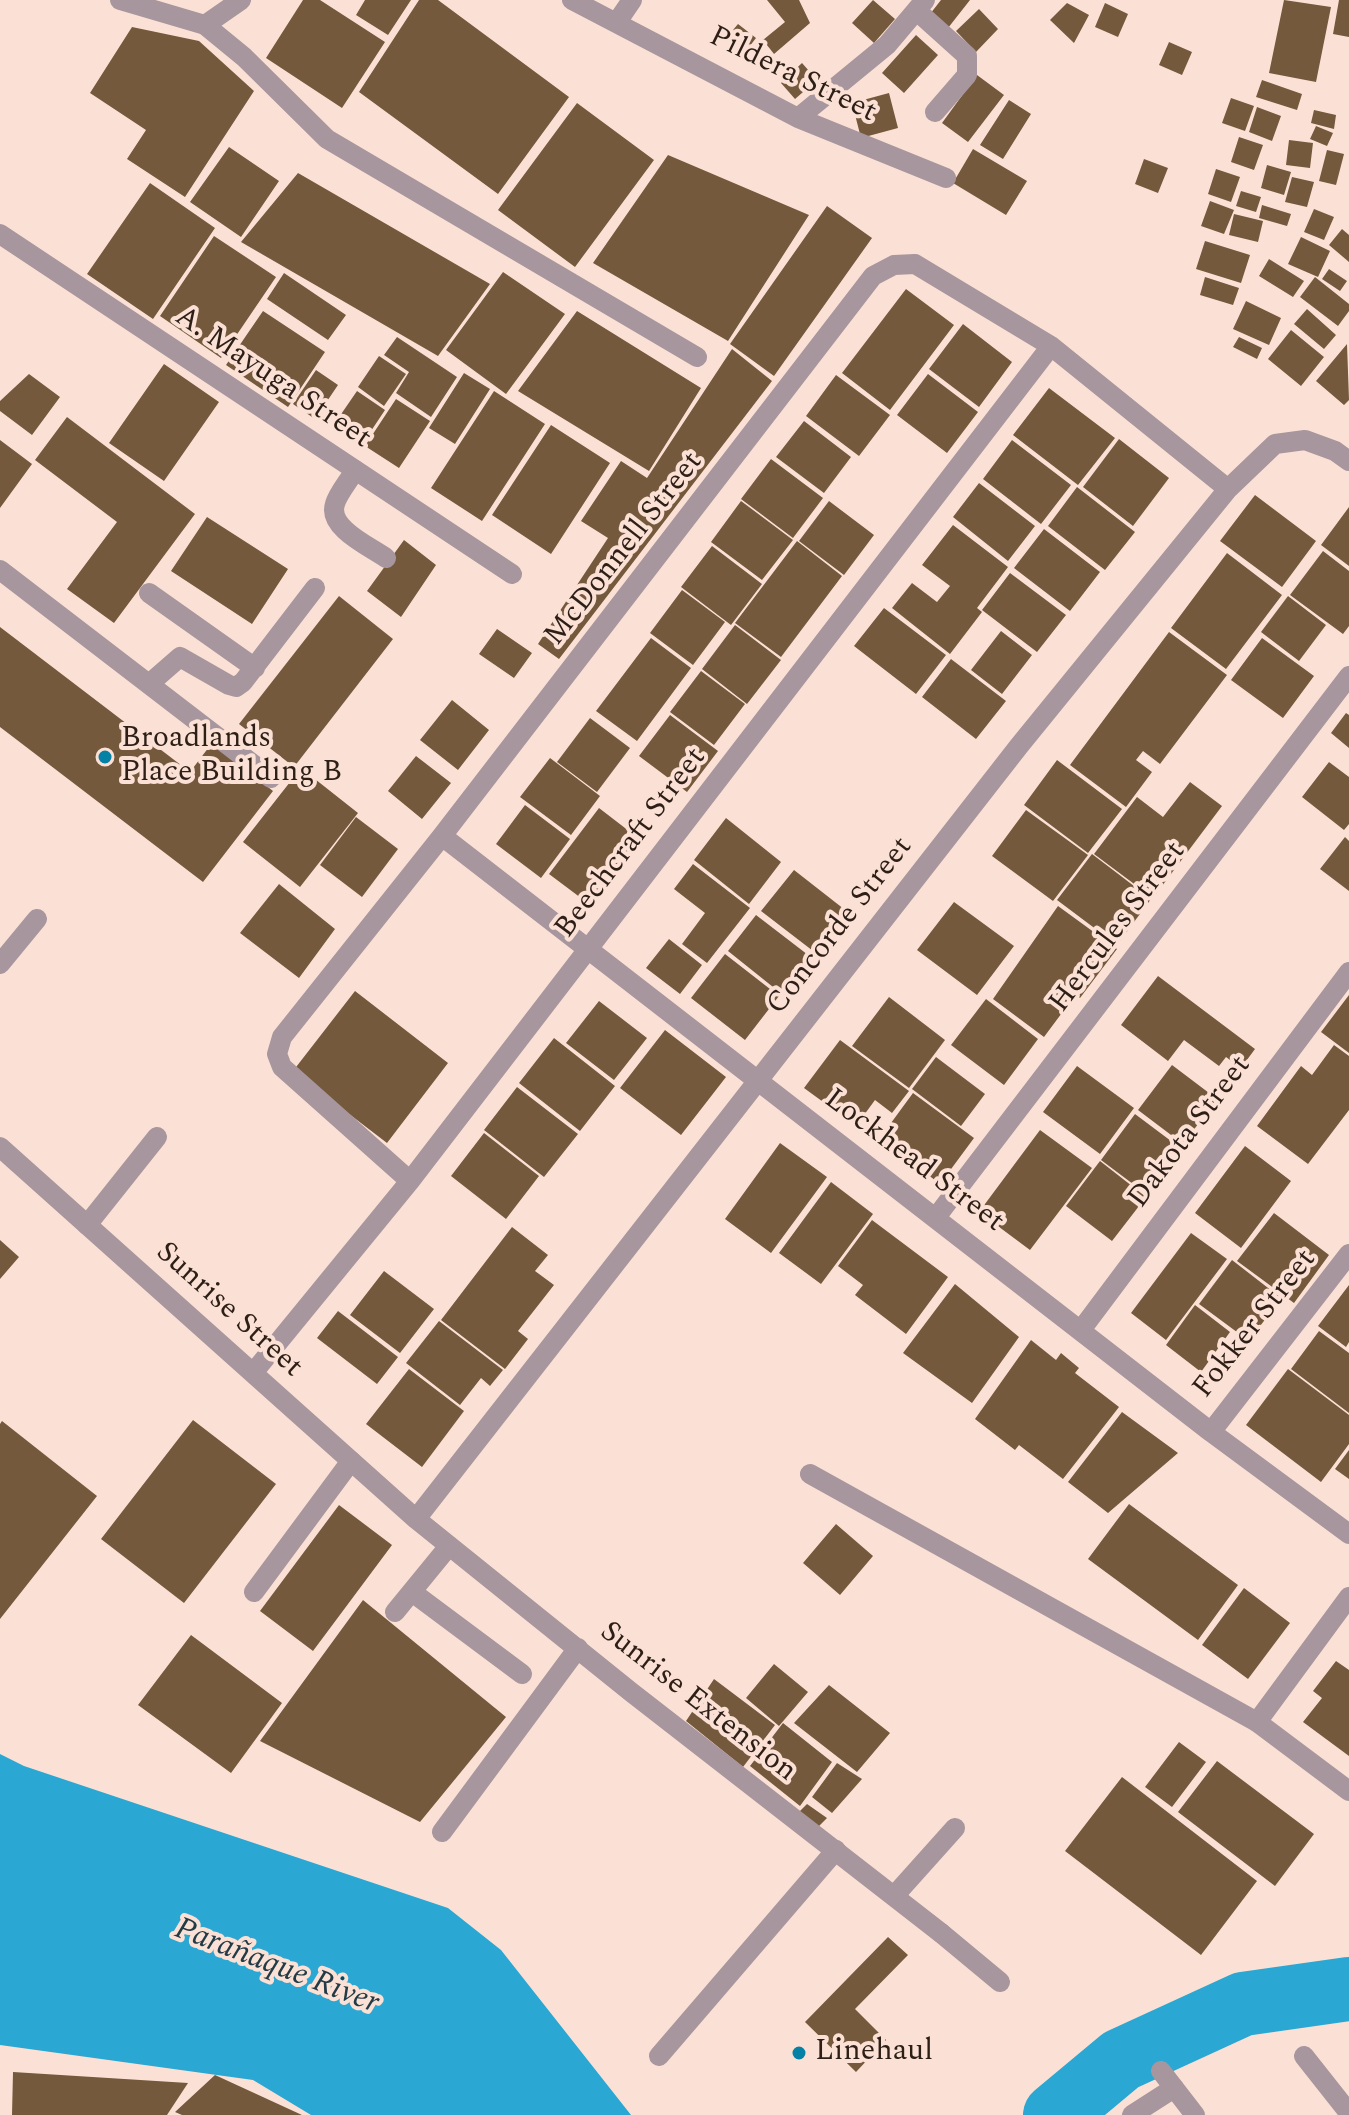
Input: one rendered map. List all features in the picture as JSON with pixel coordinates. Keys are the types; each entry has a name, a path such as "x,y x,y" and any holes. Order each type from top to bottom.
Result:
{"street":[{"path":"120,0 205,25 244,57 327,139 697,357"},
{"path":"205,25 241,0"},
{"name":"Pildera Street","path":"572,0 798,118 946,178"},
{"path":"617,22 632,0"},
{"path":"798,118 887,45 921,6 967,56 967,75 935,112"},
{"name":"A. Mayuga Street","path":"0,234 512,574"},
{"name":"McDonnell Street","path":"410,1181 282,1067 277,1054 282,1037 442,836 873,276 894,265 915,264 1051,346 1228,489"},
{"name":"Beechcraft Street","path":"253,1373 410,1181 1051,346"},
{"name":"Concorde Street","path":"416,1519 1019,746 1228,489 1275,444 1305,440 1335,451 1349,461"},
{"path":"355,470 334,505 334,515 342,527 386,558"},
{"path":"0,570 271,778"},
{"path":"149,684 180,657 236,687 255,668 315,588"},
{"path":"149,593 255,668"},
{"name":"Hercules Street","path":"937,1216 1349,676"},
{"name":"Lockhead Street","path":"442,836 937,1216 1211,1432 1349,1534"},
{"path":"0,964 37,919"},
{"name":"Dakota Street","path":"1081,1330 1349,972"},
{"path":"87,1225 157,1137"},
{"name":"Sunrise Street","path":"0,1147 416,1519"},
{"name":"Fokker Street","path":"1211,1432 1349,1254"},
{"path":"254,1592 351,1461"},
{"path":"810,1474 1257,1722 1349,1791"},
{"name":"Sunrise Extension","path":"416,1519 895,1895 1000,1982"},
{"path":"395,1612 449,1546"},
{"path":"412,1592 522,1674"},
{"path":"1257,1722 1349,1597"},
{"path":"442,1832 578,1648"},
{"path":"895,1895 955,1828"},
{"path":"659,2056 836,1850"},
{"path":"1304,2056 1349,2113"},
{"path":"1132,2115 1168,2080 1195,2115"}],"water":[{"name":"Parañaque River","path":"0,1754 24,1766 448,1908 501,1950 631,2115 311,2115 253,2080 0,2045"}],"building":[{"path":"303,0 320,0 385,42 342,108 266,58"},
{"path":"365,0 411,0 388,35 356,15"},
{"path":"419,0 438,0 569,97 498,194 359,92"},
{"path":"767,0 799,0 810,23 774,54 763,40 785,22"},
{"path":"873,0 895,19 874,43 852,23"},
{"path":"941,0 970,0 948,28 930,14"},
{"path":"1284,0 1331,7 1316,82 1269,73"},
{"path":"1339,0 1349,0 1349,37 1333,34"},
{"path":"1067,3 1089,15 1074,43 1050,20"},
{"path":"1105,3 1128,14 1118,37 1095,27"},
{"path":"979,9 998,29 976,52 956,31"},
{"path":"738,24 756,38 746,51 728,36"},
{"path":"132,27 199,41 254,91 185,197 127,159 146,130 90,93"},
{"path":"916,35 938,55 904,93 882,73"},
{"path":"1169,42 1192,52 1182,75 1159,65"},
{"path":"802,63 817,80 795,99 781,83"},
{"path":"977,75 1004,95 968,142 942,123"},
{"path":"1262,80 1302,94 1297,110 1256,97"},
{"path":"889,93 898,128 861,138 852,103"},
{"path":"1231,98 1254,106 1245,131 1222,123"},
{"path":"1009,100 1031,114 1003,159 980,145"},
{"path":"577,103 654,160 575,267 498,210"},
{"path":"1257,107 1281,116 1272,141 1249,132"},
{"path":"1314,110 1336,115 1334,129 1311,123"},
{"path":"1316,126 1333,133 1327,146 1310,139"},
{"path":"1239,137 1263,145 1254,170 1231,162"},
{"path":"1289,140 1313,143 1310,168 1286,165"},
{"path":"229,147 279,181 241,237 190,202"},
{"path":"973,149 1027,181 1006,215 953,183"},
{"path":"1327,150 1344,154 1336,185 1319,181"},
{"path":"668,155 809,215 728,341 593,263"},
{"path":"1144,159 1168,168 1158,193 1135,184"},
{"path":"1267,165 1291,172 1284,195 1261,188"},
{"path":"1216,169 1240,177 1231,202 1208,194"},
{"path":"298,173 490,284 438,356 241,242"},
{"path":"1292,177 1314,182 1307,207 1285,202"},
{"path":"150,183 215,228 153,319 87,274"},
{"path":"1241,191 1261,197 1256,212 1236,206"},
{"path":"1210,201 1234,210 1224,234 1201,226"},
{"path":"1262,205 1291,214 1287,226 1259,218"},
{"path":"827,206 872,238 774,376 730,344"},
{"path":"1314,209 1334,217 1324,240 1304,232"},
{"path":"1234,214 1263,221 1258,242 1229,235"},
{"path":"1342,229 1349,235 1349,262 1329,245"},
{"path":"214,236 276,277 221,358 160,316"},
{"path":"1301,237 1330,251 1318,277 1288,264"},
{"path":"1205,241 1250,255 1241,283 1196,269"},
{"path":"1269,259 1304,281 1293,297 1259,276"},
{"path":"1329,269 1347,281 1340,291 1322,279"},
{"path":"503,272 565,314 506,394 446,350"},
{"path":"284,273 346,315 328,340 267,299"},
{"path":"1205,277 1239,288 1233,305 1200,295"},
{"path":"1315,277 1349,304 1349,311 1338,326 1300,297"},
{"path":"906,289 954,325 890,410 842,373"},
{"path":"1246,301 1281,318 1269,345 1233,329"},
{"path":"1307,309 1336,335 1324,349 1294,324"},
{"path":"263,311 325,352 288,407 226,365"},
{"path":"577,311 701,388 649,471 518,391"},
{"path":"963,324 1012,362 979,407 929,369"},
{"path":"1291,330 1324,357 1301,386 1268,359"},
{"path":"397,337 457,377 431,417 396,393 409,372 384,355"},
{"path":"1239,337 1262,348 1257,359 1233,347"},
{"path":"1347,344 1349,400 1344,405 1316,381"},
{"path":"732,349 772,381 559,659 538,644 608,538 581,521 621,461 647,478"},
{"path":"379,356 406,374 384,406 358,387"},
{"path":"164,364 219,402 164,481 109,443"},
{"path":"316,370 338,385 315,419 293,404"},
{"path":"464,373 490,389 455,444 429,428"},
{"path":"29,374 60,397 32,435 0,411 0,401"},
{"path":"928,374 978,412 947,453 897,415"},
{"path":"836,375 890,415 859,456 806,416"},
{"path":"1049,388 1115,438 1078,485 1013,435"},
{"path":"357,391 385,410 363,443 335,423"},
{"path":"494,391 545,424 482,521 431,488"},
{"path":"396,399 430,421 399,468 365,446"},
{"path":"67,417 195,514 114,623 67,589 117,522 35,460"},
{"path":"804,421 851,457 824,493 776,457"},
{"path":"551,425 610,463 551,554 492,515"},
{"path":"1119,439 1169,478 1133,526 1083,487"},
{"path":"0,440 32,464 0,508"},
{"path":"1012,440 1071,485 1041,524 983,479"},
{"path":"771,459 823,498 793,538 741,499"},
{"path":"979,483 1035,526 1008,561 953,517"},
{"path":"1077,487 1135,532 1105,570 1048,526"},
{"path":"1255,495 1316,541 1282,587 1220,541"},
{"path":"741,501 793,540 762,580 711,542"},
{"path":"829,501 874,535 844,575 799,541"},
{"path":"1349,507 1349,566 1321,545"},
{"path":"207,517 288,569 252,624 171,571"},
{"path":"953,525 1008,567 977,608 982,612 950,654 892,608 912,583 937,602 950,586 922,565"},
{"path":"1044,529 1100,572 1070,611 1014,568"},
{"path":"404,540 436,565 401,617 367,591"},
{"path":"797,541 842,576 781,657 735,623"},
{"path":"712,546 762,584 731,625 681,587"},
{"path":"1323,551 1349,571 1349,626 1343,634 1290,595"},
{"path":"1227,553 1282,595 1226,669 1171,628"},
{"path":"1010,573 1066,615 1037,652 982,610"},
{"path":"682,590 725,622 693,665 650,633"},
{"path":"339,596 393,639 294,767 239,724"},
{"path":"1288,596 1326,625 1299,661 1261,632"},
{"path":"884,608 946,655 916,694 854,646"},
{"path":"735,625 781,660 747,704 702,669"},
{"name":"Broadlands Place Building B","path":"0,627 190,772 212,743 273,791 203,882 0,727"},
{"path":"497,629 532,653 514,678 479,654"},
{"path":"1001,631 1032,655 1002,694 971,670"},
{"path":"1169,632 1227,675 1160,764 1143,751 1136,760 1152,772 1126,807 1070,765"},
{"path":"651,638 691,668 637,741 596,711"},
{"path":"1262,638 1314,676 1283,718 1231,680"},
{"path":"951,659 1006,701 976,739 922,697"},
{"path":"701,671 745,704 714,745 670,712"},
{"path":"452,700 489,730 458,770 420,740"},
{"path":"1346,713 1349,715 1349,748 1331,733"},
{"path":"670,715 718,751 687,792 639,756"},
{"path":"590,718 630,748 597,792 557,762"},
{"path":"416,756 451,783 422,819 388,791"},
{"path":"550,758 600,796 571,835 520,797"},
{"path":"1057,760 1122,809 1088,853 1024,805"},
{"path":"1329,762 1349,777 1349,824 1344,830 1302,797"},
{"path":"301,768 358,813 300,887 243,842"},
{"path":"1190,782 1222,806 1153,898 1094,854 1137,797 1163,817"},
{"path":"525,805 570,839 541,878 496,844"},
{"path":"599,808 638,838 589,904 549,874"},
{"path":"1026,810 1088,855 1053,901 992,856"},
{"path":"356,817 398,849 362,897 320,865"},
{"path":"726,818 781,862 749,904 694,860"},
{"path":"1345,837 1349,841 1349,891 1320,869"},
{"path":"1092,854 1151,899 1117,945 1057,900"},
{"path":"693,864 750,908 707,963 682,944 705,913 674,889"},
{"path":"794,870 849,913 817,954 761,911"},
{"path":"279,884 335,929 299,978 240,933"},
{"path":"954,902 1014,946 977,995 917,950"},
{"path":"1058,906 1117,949 1080,998 1076,994 1044,1037 993,999"},
{"path":"756,915 812,958 783,995 728,951"},
{"path":"669,939 702,965 680,994 646,968"},
{"path":"725,954 779,996 745,1040 691,998"},
{"path":"1158,976 1255,1049 1241,1068 1226,1057 1219,1066 1184,1040 1168,1061 1121,1025"},
{"path":"355,991 448,1063 387,1143 293,1071"},
{"path":"1349,995 1349,1053 1321,1032"},
{"path":"889,997 945,1040 909,1088 852,1046"},
{"path":"986,999 1038,1039 1004,1085 951,1045"},
{"path":"599,1001 647,1038 614,1080 566,1043"},
{"path":"665,1030 726,1077 681,1135 620,1088"},
{"path":"554,1038 615,1086 580,1131 519,1083"},
{"path":"840,1040 909,1091 892,1113 875,1100 856,1126 804,1088"},
{"path":"1334,1045 1349,1056 1349,1110 1308,1164 1257,1126 1301,1066 1312,1075"},
{"path":"936,1057 985,1094 961,1126 912,1089"},
{"path":"1172,1065 1217,1099 1183,1144 1138,1110"},
{"path":"1077,1066 1134,1108 1100,1154 1043,1112"},
{"path":"517,1087 578,1134 544,1177 484,1130"},
{"path":"913,1093 974,1138 940,1184 880,1138"},
{"path":"1135,1114 1179,1147 1145,1193 1101,1160"},
{"path":"1040,1130 1092,1168 1030,1250 979,1212"},
{"path":"484,1133 539,1176 506,1219 451,1176"},
{"path":"780,1143 827,1177 771,1253 725,1219"},
{"path":"1245,1146 1291,1181 1241,1248 1195,1213"},
{"path":"1100,1161 1146,1197 1112,1241 1066,1206"},
{"path":"831,1182 873,1214 821,1284 779,1253"},
{"path":"1274,1213 1329,1255 1294,1303 1237,1261"},
{"path":"872,1220 948,1277 906,1334 855,1295 863,1285 838,1266"},
{"path":"512,1227 548,1255 535,1271 554,1285 518,1331 528,1339 505,1369 441,1320"},
{"path":"1191,1233 1227,1259 1166,1340 1131,1313"},
{"path":"0,1240 19,1257 0,1279"},
{"path":"1232,1260 1281,1298 1249,1341 1199,1304"},
{"path":"384,1271 434,1309 400,1353 350,1315"},
{"path":"955,1284 1019,1337 972,1403 903,1353"},
{"path":"1349,1285 1349,1342 1346,1347 1318,1326"},
{"path":"1195,1305 1230,1332 1201,1372 1166,1345"},
{"path":"338,1311 398,1357 377,1384 317,1338"},
{"path":"439,1321 503,1370 490,1386 481,1378 460,1405 406,1363"},
{"path":"1319,1331 1349,1353 1349,1413 1291,1369"},
{"path":"1031,1340 1056,1360 1061,1353 1079,1368 1075,1373 1119,1407 1063,1479 1019,1445 1015,1450 975,1419"},
{"path":"409,1369 464,1411 422,1467 366,1424"},
{"path":"1288,1369 1349,1415 1349,1444 1321,1482 1246,1425"},
{"path":"1122,1412 1178,1453 1108,1513 1068,1482"},
{"path":"193,1420 276,1484 184,1603 101,1539"},
{"path":"2,1421 97,1496 0,1619 0,1424"},
{"path":"1349,1450 1349,1479 1335,1469"},
{"path":"1129,1504 1238,1585 1198,1640 1088,1559"},
{"path":"339,1505 392,1545 313,1651 260,1611"},
{"path":"836,1524 873,1556 840,1595 803,1563"},
{"path":"1244,1588 1290,1623 1248,1679 1202,1645"},
{"path":"363,1600 506,1717 420,1822 260,1741"},
{"path":"191,1635 282,1703 231,1773 138,1705"},
{"path":"1336,1661 1349,1670 1349,1756 1303,1722 1322,1698 1313,1691"},
{"path":"774,1664 808,1692 779,1726 746,1698"},
{"path":"714,1679 775,1725 743,1767 686,1721"},
{"path":"829,1685 890,1733 857,1772 794,1723"},
{"path":"783,1723 832,1762 800,1806 750,1766"},
{"path":"1179,1742 1206,1762 1172,1807 1145,1787"},
{"path":"1217,1761 1314,1834 1275,1886 1178,1812"},
{"path":"837,1763 862,1779 832,1813 812,1797"},
{"path":"1122,1777 1257,1881 1201,1955 1065,1851"},
{"path":"807,1804 827,1818 817,1828 799,1812"},
{"path":"888,1937 908,1955 855,2009 886,2040 856,2072 805,2022"},
{"path":"13,2072 188,2083 167,2115 12,2115"},
{"path":"215,2075 302,2115 182,2115 175,2112"}],"waterway":[{"path":"1055,2115 1121,2060 1243,2004 1349,1989"}],"place":[{"name":"Broadlands Place Building B","path":"105,757"},
{"name":"Linehaul","path":"799,2053"}]}
